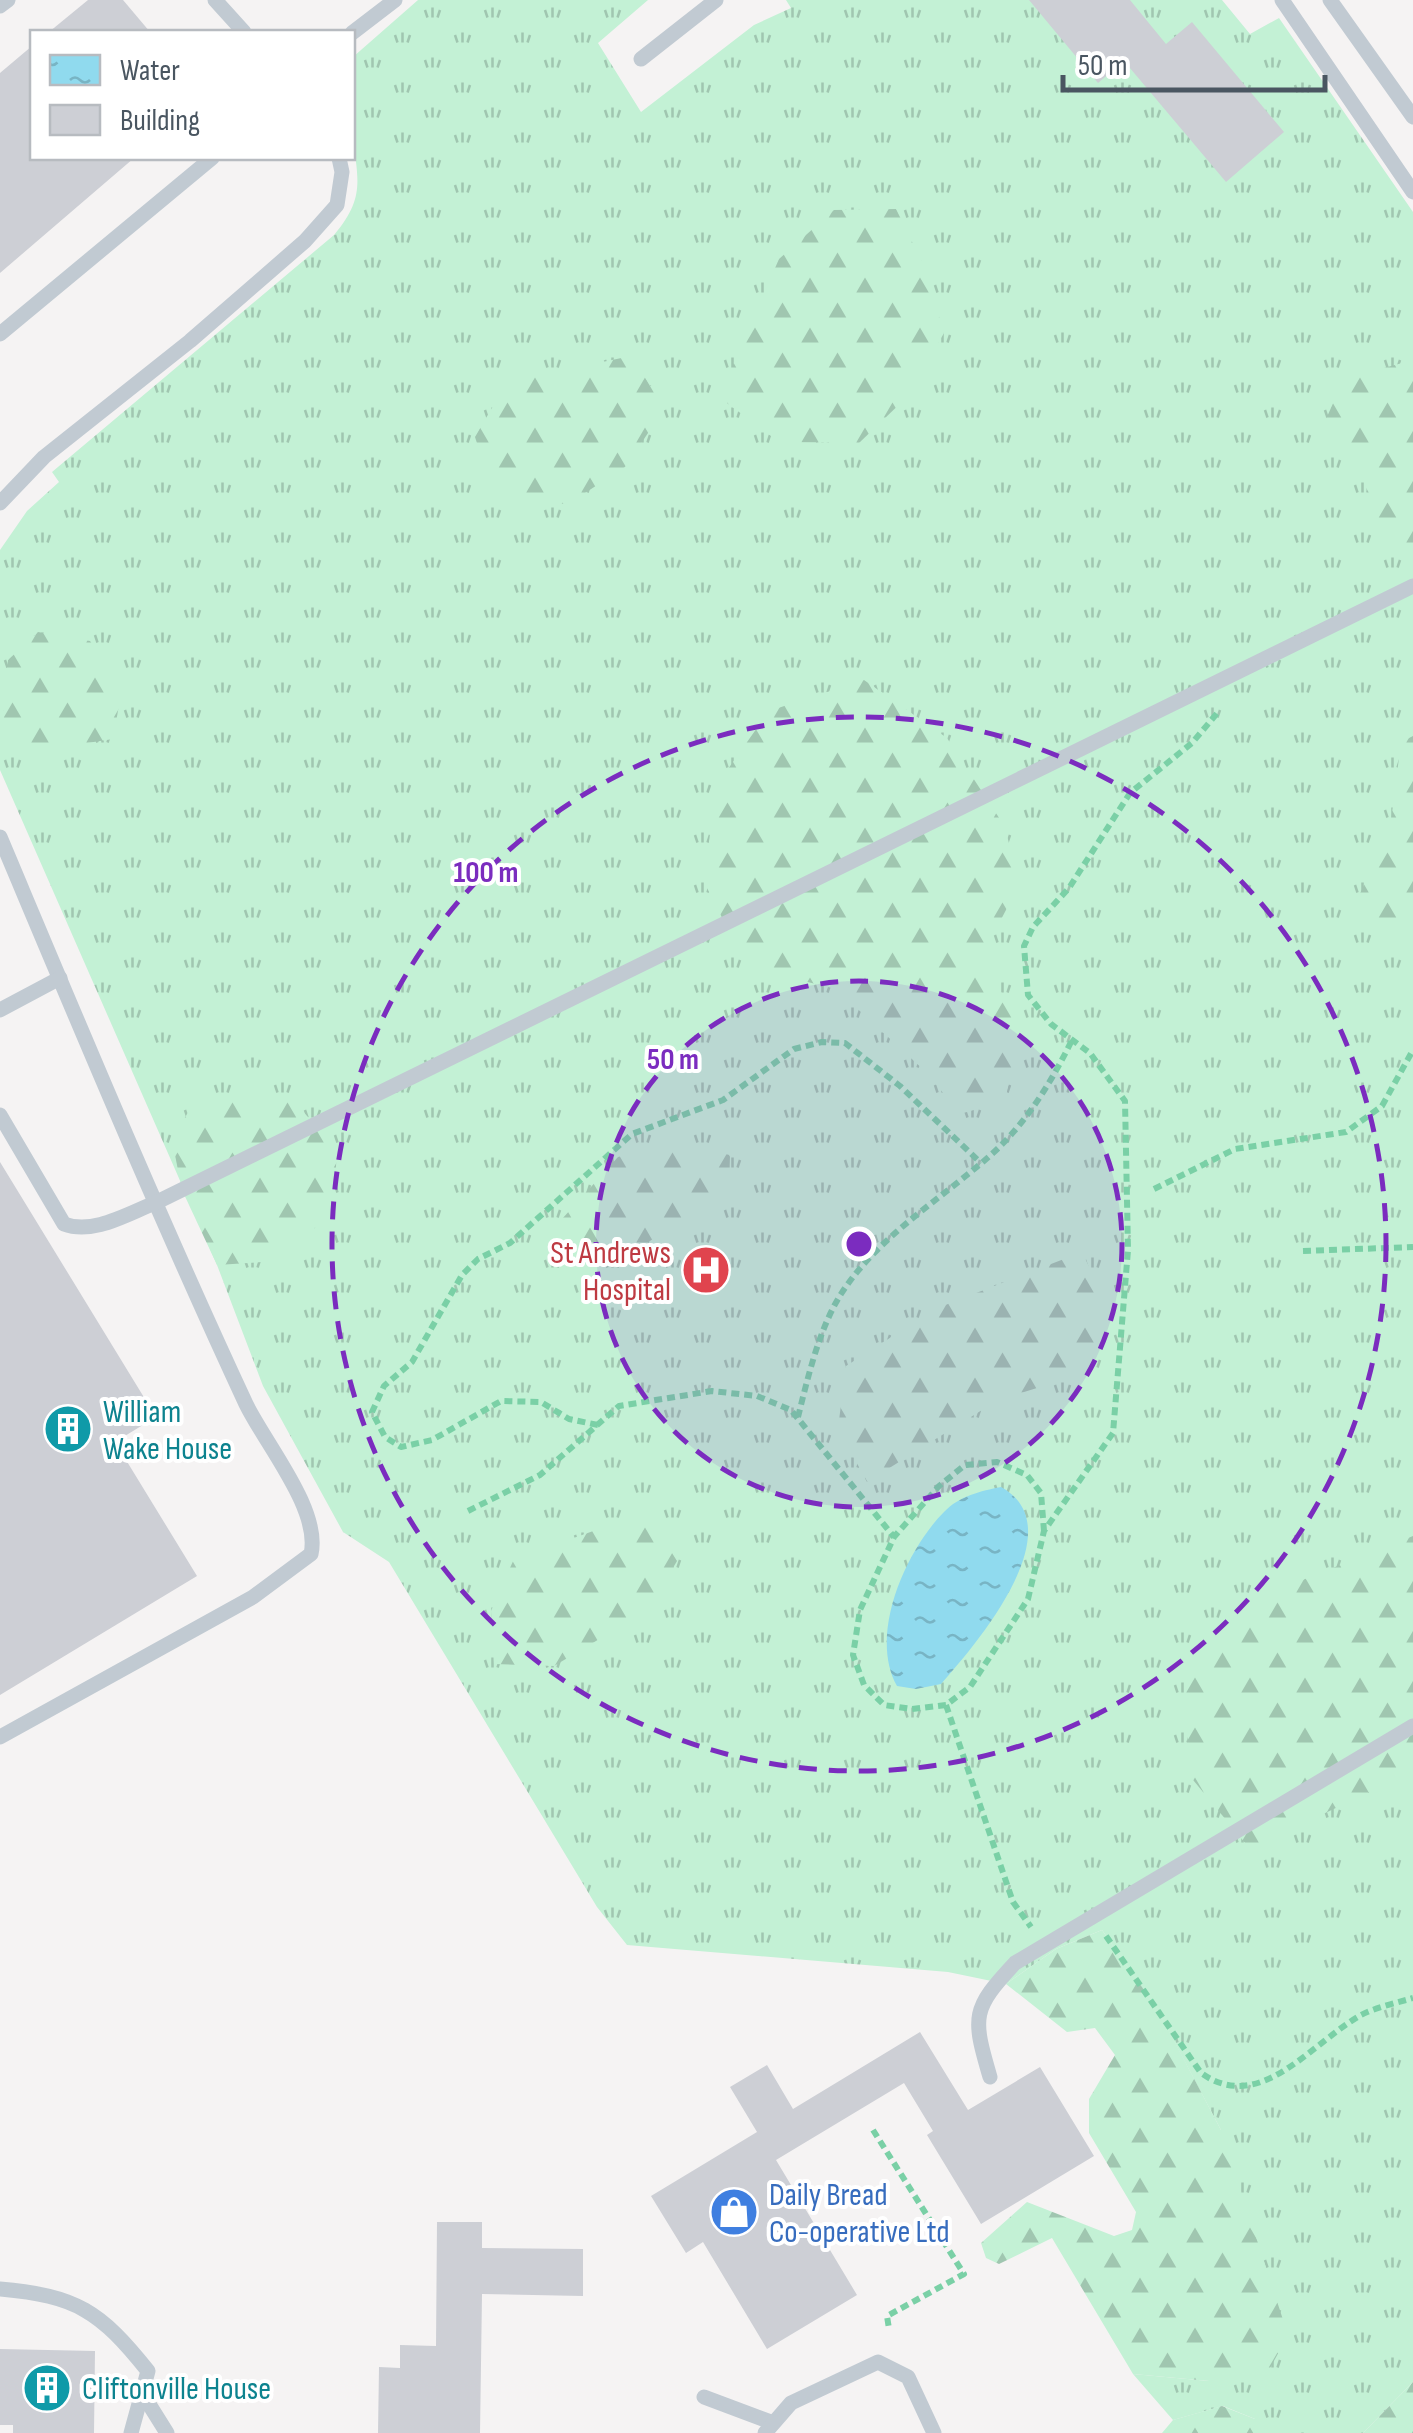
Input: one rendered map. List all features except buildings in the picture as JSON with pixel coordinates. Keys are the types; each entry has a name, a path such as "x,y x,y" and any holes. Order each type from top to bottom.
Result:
{"lane":[{"path":"0,6 8,0"},
{"path":"215,0 242,30"},
{"path":"355,31 395,0"},
{"path":"641,59 716,0"},
{"path":"1282,0 1413,192"},
{"path":"1330,0 1413,117"},
{"path":"0,334 210,160"},
{"path":"0,503 44,457 190,341 305,241 337,205 342,172 339,160"},
{"path":"0,1115 64,1224 80,1230 155,1203 1413,586"},
{"path":"0,837 155,1203 260,1434 303,1504 316,1535 311,1554 254,1598 0,1737"},
{"path":"0,1010 60,978"},
{"path":"990,2076 978,2039 982,1999 1015,1963 1413,1726"},
{"path":"0,2289 54,2294 111,2324 148,2370 131,2433"},
{"path":"704,2397 768,2428 792,2403 868,2364 887,2364 908,2377 934,2433"},
{"path":"142,2392 167,2433"}],"path":[{"path":"1044,1531 1112,1433 1128,1250 1125,1101 1090,1052 1051,1024 1028,995 1022,974 1024,946 1033,927 1068,888 1130,793 1192,743 1222,707"},
{"path":"798,1417 841,1294 881,1247 981,1163 1022,1122 1054,1077 1072,1040"},
{"path":"598,1425 570,1420 541,1402 501,1401 432,1440 401,1447 386,1437 372,1412 384,1386 412,1362 462,1276 478,1259 510,1243 632,1134 723,1100 794,1049 822,1042 844,1043 900,1086 981,1163"},
{"path":"1154,1190 1235,1149 1346,1132 1382,1106 1413,1050"},
{"path":"1303,1250 1413,1247"},
{"path":"468,1511 540,1476 619,1406 712,1391 758,1396 798,1417 894,1537"},
{"path":"997,1462 1027,1474 1041,1493 1044,1531 1028,1599 970,1687 946,1705 912,1709 884,1705 864,1686 853,1655 860,1610 894,1537 939,1486 965,1465 997,1462"},
{"path":"946,1705 1013,1902 1044,1946"},
{"path":"1092,1917 1201,2073 1222,2088 1246,2089 1269,2078 1364,2014 1413,1998"},
{"path":"873,2130 964,2274 888,2316 889,2328"}],"green space":[{"name":"St Andrews Hospital","path":"418,0 648,0 598,43 641,112 754,25 791,8 786,0 1222,0 1250,34 1279,18 1413,212 1413,2382 1363,2433 1255,2433 1255,2419 1223,2406 1173,2420 1133,2374 1209,2381 1221,2130 1158,2011 1102,1930 1056,1949 1006,1984 948,1972 627,1945 597,1907 389,1562 343,1532 263,1386 217,1265 0,770 0,550 27,511 59,482 52,472 334,235 344,222 357,189 355,55"},
{"path":"896,209 923,264 944,333 908,396 859,443 779,442 719,397 779,259 834,210"},
{"path":"631,356 665,408 625,467 568,504 495,499 475,437 507,382"},
{"path":"1413,360 1413,556 1409,558 1367,511 1366,464 1317,439 1344,379"},
{"path":"38,632 90,641 122,688 113,739 29,752 2,733 8,660"},
{"path":"864,680 947,738 1005,827 1019,885 984,952 1019,1034 1005,1101 960,1114 927,1073 836,989 747,967 704,882 716,786 769,711"},
{"path":"1413,736 1413,917 1407,925 1366,929 1357,900 1390,829 1401,742"},
{"path":"198,1095 293,1100 337,1150 333,1216 263,1262 217,1265 182,1190 172,1140"},
{"path":"668,1143 730,1155 729,1190 622,1259 575,1262 562,1219 618,1157"},
{"path":"1082,1252 1104,1298 1095,1370 998,1400 867,1482 838,1428 846,1366 935,1309"},
{"path":"654,1524 677,1561 648,1610 554,1666 494,1664 491,1611 514,1559 599,1529"},
{"path":"1413,1536 1413,1771 1250,1849 1189,1775 1185,1661 1285,1587"},
{"path":"1102,1930 1158,2010 1221,2130 1288,2335 1268,2372 1209,2381 1133,2374 1052,2238 999,2264 986,2258 981,2243 1027,2202 1114,2236 1132,2230 1136,2212 1089,2133 1089,2099 1115,2055 1095,2028 1067,2032 1006,1984 1056,1949"},
{"path":"1413,2382 1413,2433 1363,2433"},
{"path":"1222,2406 1255,2419 1255,2433 1162,2433 1173,2420"}],"water":[{"path":"1001,1487 1021,1506 1028,1530 1024,1557 1012,1587 995,1616 941,1684 916,1689 897,1686 889,1665 887,1643 895,1594 905,1570 930,1528 950,1506"}],"place":[{"name":"St Andrews Hospital","path":"706,1270"},
{"name":"William Wake House","path":"68,1429"},
{"name":"Daily Bread Co-operative Ltd","path":"734,2212"},
{"name":"Cliftonville House","path":"47,2388"}]}
